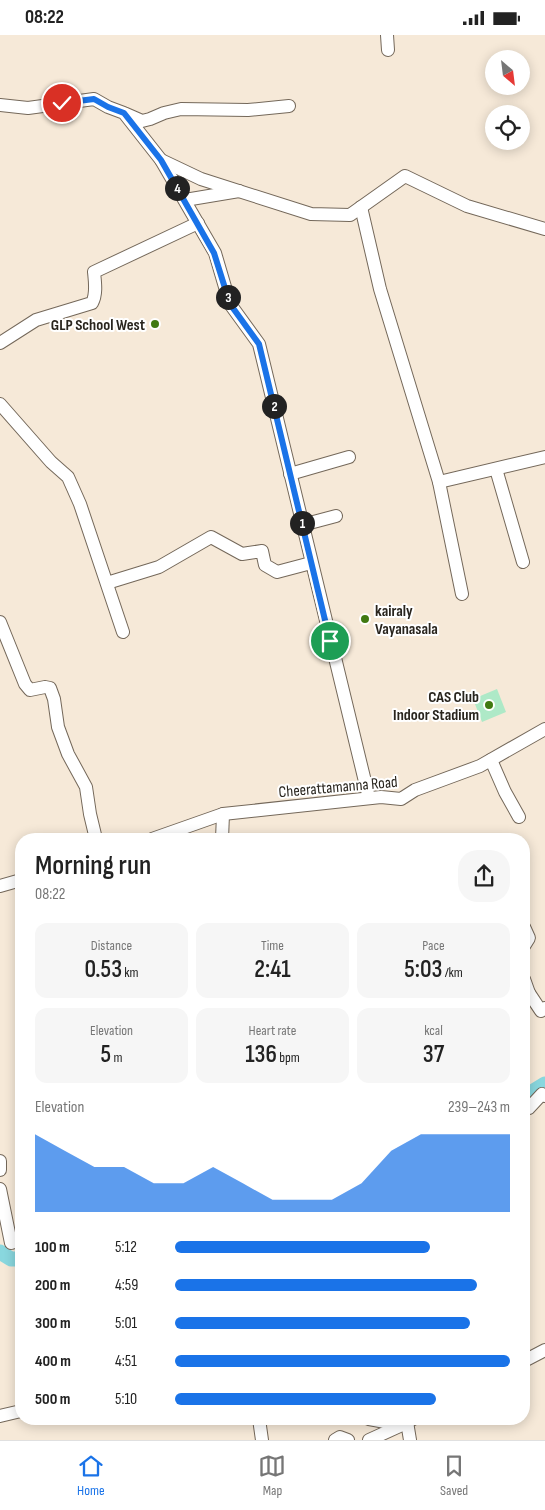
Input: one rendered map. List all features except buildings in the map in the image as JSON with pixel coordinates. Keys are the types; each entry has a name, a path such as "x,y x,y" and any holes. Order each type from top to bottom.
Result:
{"street":[{"path":"387,35 388,50"},
{"path":"0,105 28,108 94,99 142,121 181,109 248,110 289,106"},
{"path":"124,113 161,160 198,223 214,253 230,304 259,344 368,798"},
{"path":"161,160 202,179 311,214 350,215 405,176 467,207 545,229"},
{"path":"184,201 241,191"},
{"path":"361,207 380,289 439,482 462,594"},
{"path":"0,343 36,321 92,303 94,301 94,272 198,223"},
{"path":"0,404 51,462 68,477 80,503 123,632"},
{"path":"290,474 349,457"},
{"path":"439,482 545,457"},
{"path":"496,469 523,562"},
{"path":"302,525 336,516"},
{"path":"107,583 159,567 211,537 242,554 262,551 265,565 277,572 311,563"},
{"path":"0,622 25,684 30,690 50,688 54,699 58,727 68,754 86,787 95,833"},
{"name":"Cheerattamanna Road","path":"169,833 223,814 368,798 401,799 415,790 480,767 545,729"},
{"path":"491,760 505,792 519,817"},
{"path":"222,833 223,814"},
{"path":"0,886 15,882"},
{"path":"530,999 541,1011 545,1008"},
{"path":"530,1102 542,1095 545,1097"},
{"path":"0,1161 0,1170"},
{"path":"0,1189 11,1243 15,1242"},
{"path":"530,1358 545,1350"},
{"path":"0,1416 15,1412"},
{"path":"260,1425 262,1440"},
{"path":"369,1440 401,1425"},
{"path":"408,1425 410,1440"},
{"path":"335,1440 340,1437 348,1440"}],"green space":[{"name":"CAS Club Indoor Stadium","path":"497,689 506,712 482,722 473,699"}],"waterway":[{"path":"530,1093 545,1084"},
{"path":"0,1252 11,1259 15,1259"}],"place":[{"name":"GLP School West","path":"155,324"},
{"name":"kairaly Vayanasala","path":"365,619"},
{"name":"CAS Club Indoor Stadium","path":"489,705"}],"route":[{"path":"62,103 94,99 124,113 161,160 214,253 230,304 259,344 330,641"}]}
